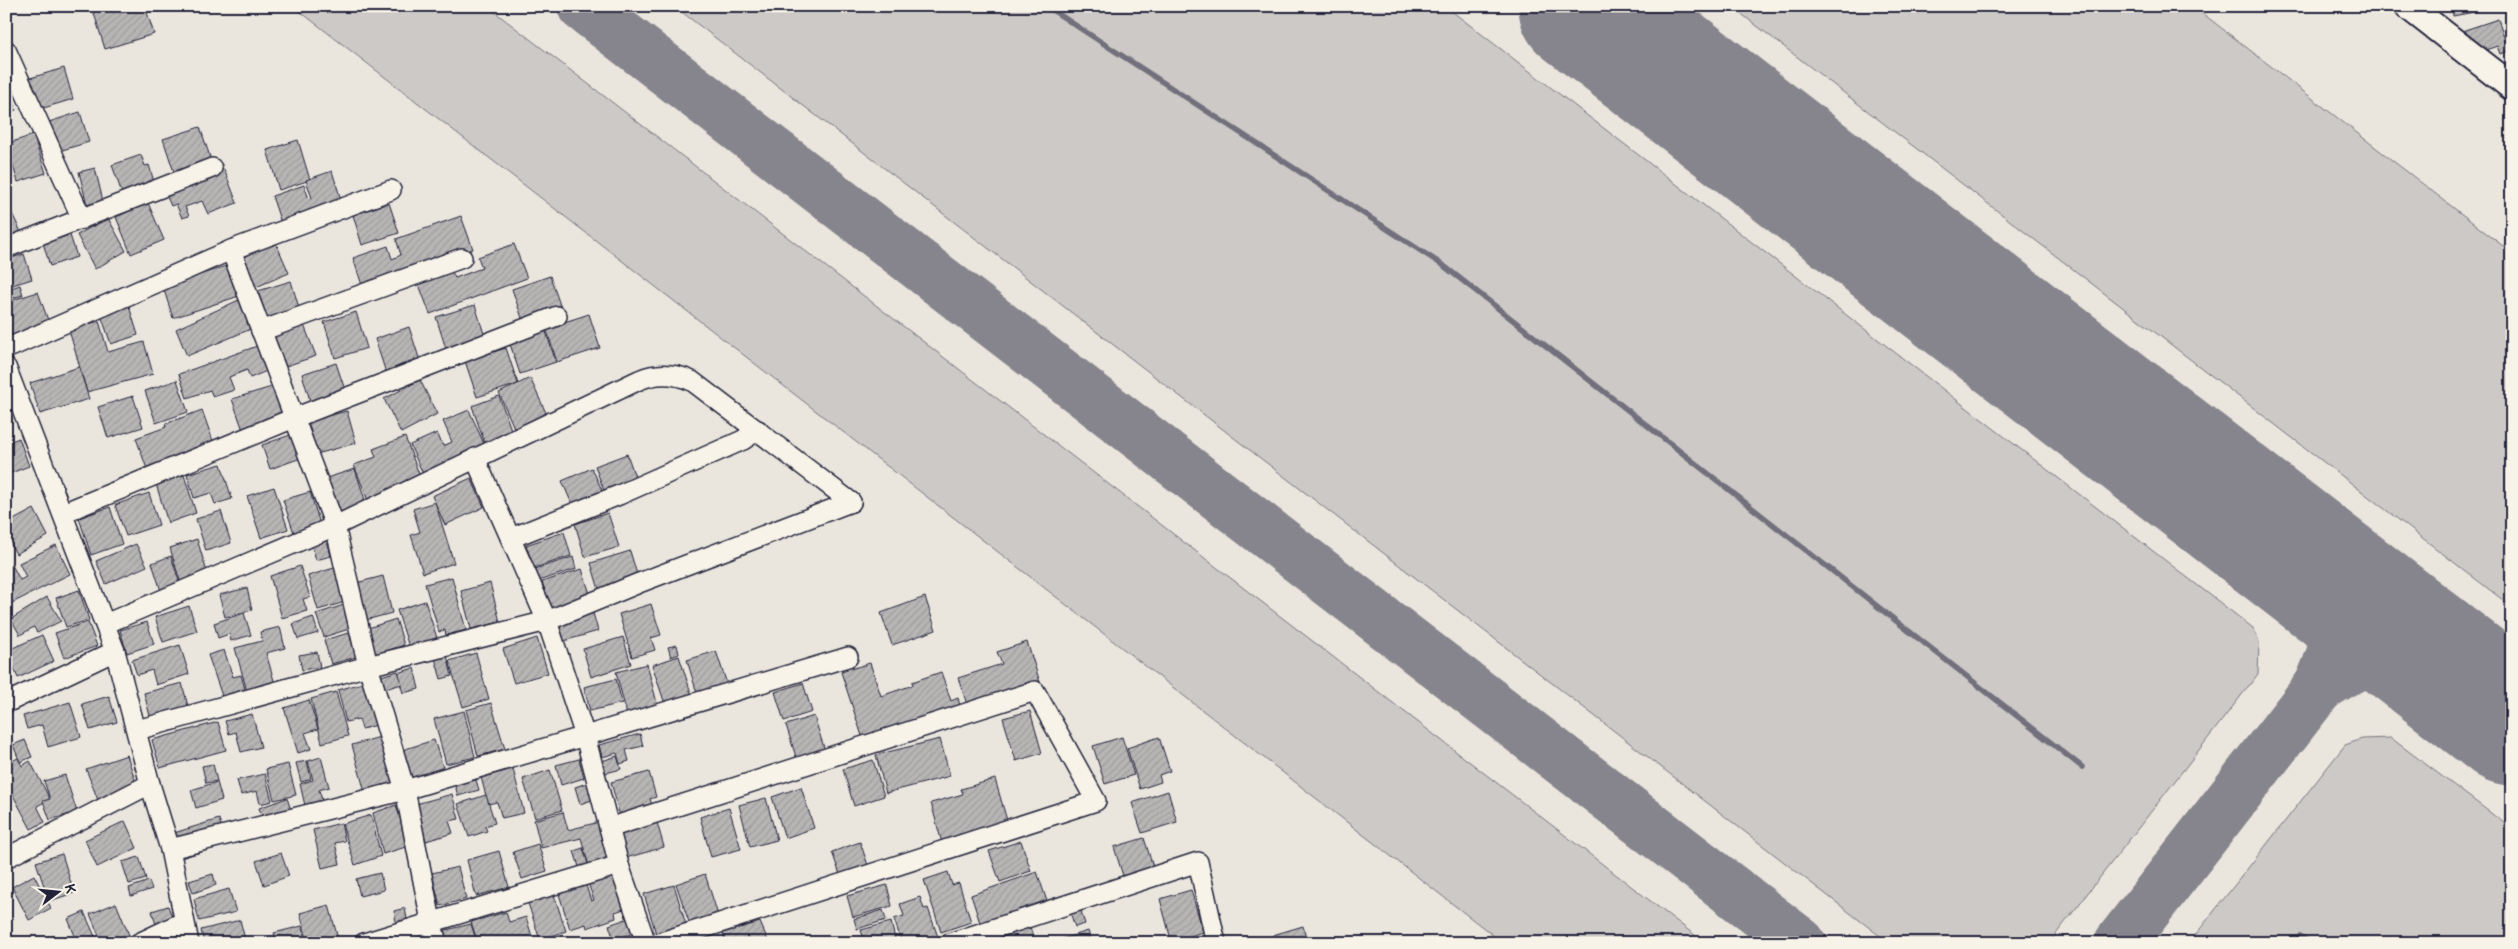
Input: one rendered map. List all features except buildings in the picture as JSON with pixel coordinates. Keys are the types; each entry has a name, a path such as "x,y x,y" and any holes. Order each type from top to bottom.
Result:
{"main road":[{"path":"2408,6 2512,87"}],"street":[{"path":"6,50 82,219"},
{"path":"6,248 212,168"},
{"path":"6,349 231,250 391,190"},
{"path":"231,250 335,526 368,666 405,790 430,921 437,943"},
{"path":"261,331 462,258"},
{"path":"63,513 294,418 557,316"},
{"path":"6,366 115,651 150,784 170,849 183,922 189,943"},
{"path":"105,624 335,526 639,380 656,375 674,375 692,382 851,502 547,621 368,666 137,730"},
{"path":"511,538 628,491 743,440 758,430"},
{"path":"475,458 547,621 585,736 619,865 646,943"},
{"path":"6,703 115,651"},
{"path":"170,849 405,790 848,657"},
{"path":"609,828 1035,691 1096,801 658,943"},
{"path":"6,858 150,784"},
{"path":"950,943 1198,862 1216,943"},
{"path":"364,943 430,921 619,865"},
{"path":"139,943 183,922"}],"shaded area":[{"path":"293,6 487,6 1705,943 1503,943"},
{"path":"674,6 1445,6 2253,628 2259,642 2258,674 2049,943 1889,943"},
{"path":"1731,6 2193,6 2512,253 2512,607"},
{"path":"2391,738 2512,829 2512,943 2189,943 2345,745 2362,739"}],"waterway":[{"path":"1046,6 1444,266 2082,767"},
{"path":"2300,936 2310,943"}],"taxiway":[{"path":"583,6 1800,943"},
{"path":"2315,569 2326,585 2332,599 2337,627 2332,655 2319,687 2355,666 2393,656 2425,659 2458,678"},
{"path":"2120,943 2319,687"}],"runway":[{"path":"1584,6 2512,720"}]}
